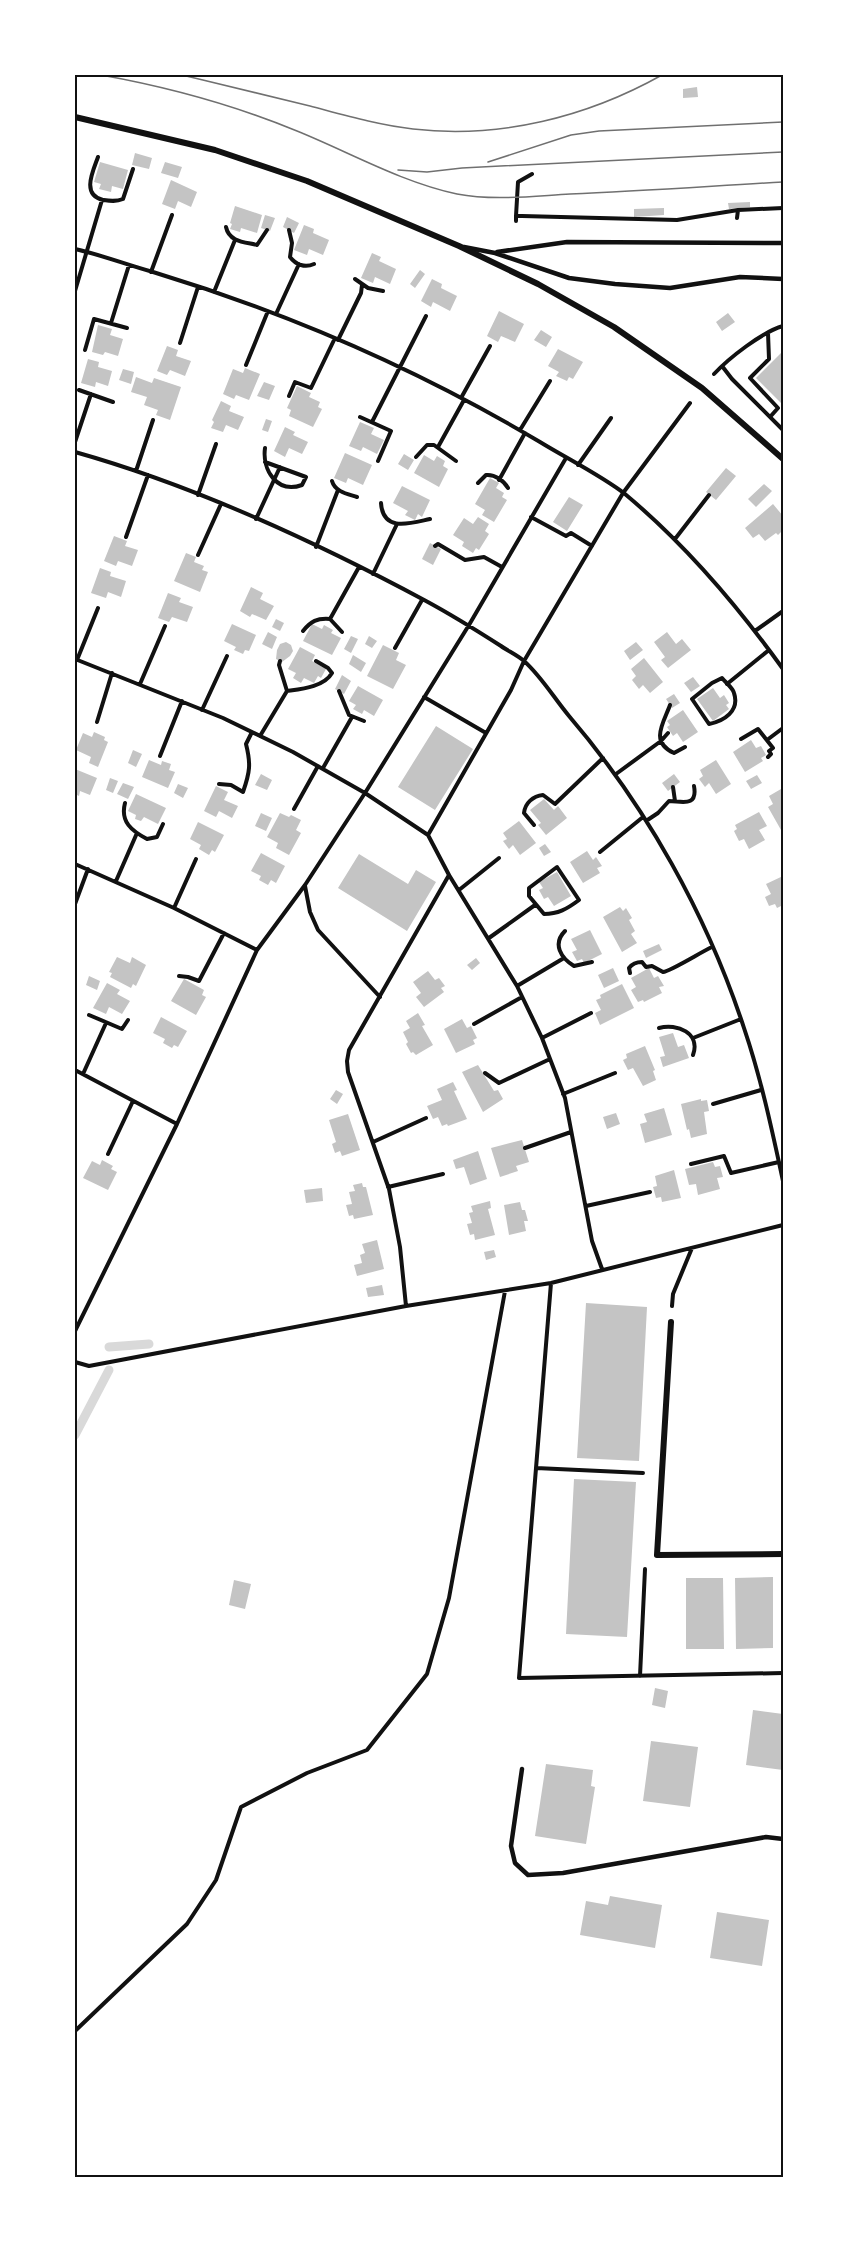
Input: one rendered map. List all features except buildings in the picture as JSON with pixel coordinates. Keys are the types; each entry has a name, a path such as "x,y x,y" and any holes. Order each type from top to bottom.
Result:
{"street":[{"path":"75,117 215,150 307,181 459,246 538,284 614,327 702,388 783,459"},
{"path":"671,1322 657,1555 783,1554"}],"lane":[{"path":"495,253 567,242 783,243"},
{"path":"459,246 495,253 569,278 615,284 670,288 740,277 783,279"},
{"path":"522,1769 511,1846 514,1863 528,1875 563,1874 766,1837 783,1839"}],"path":[{"path":"99,158 90,181 91,190 96,197 102,200 123,199 133,169"},
{"path":"532,174 518,182 516,218 676,220 738,210 783,208"},
{"path":"75,291 102,200"},
{"path":"737,218 738,210"},
{"path":"151,272 172,215"},
{"path":"226,227 229,236 235,240 257,245 267,230"},
{"path":"288,230 292,243 290,257 305,266 314,264"},
{"path":"214,292 235,240"},
{"path":"75,249 198,286 276,314 337,339 462,399 520,430 623,493 675,539 755,631 783,669"},
{"path":"276,314 299,264"},
{"path":"111,323 129,265"},
{"path":"355,279 362,285 383,291"},
{"path":"289,396 295,382 311,387 361,293 362,285"},
{"path":"180,343 198,286"},
{"path":"246,365 268,311"},
{"path":"372,422 426,316"},
{"path":"85,351 94,319 127,328"},
{"path":"702,388 722,366 768,333 783,326"},
{"path":"768,333 771,360 750,378 778,408"},
{"path":"438,447 490,346"},
{"path":"722,366 783,430"},
{"path":"520,430 550,381"},
{"path":"79,390 113,402"},
{"path":"75,442 91,394"},
{"path":"428,835 511,690 524,661 623,493 688,404"},
{"path":"770,417 782,404"},
{"path":"360,417 391,431 378,461"},
{"path":"578,465 611,418"},
{"path":"136,471 153,420"},
{"path":"499,480 525,434"},
{"path":"198,495 216,444"},
{"path":"416,457 427,445 434,445 456,461"},
{"path":"265,448 265,462 268,474 274,480 294,487 302,485 306,477 265,462"},
{"path":"75,454 136,471 256,519 373,574 469,625 524,661 615,774 674,867 712,947 741,1019 783,1181"},
{"path":"75,1331 177,1124 258,950 305,885 365,793 469,625 566,458"},
{"path":"256,519 280,467"},
{"path":"478,483 486,475 492,474 504,482 508,488"},
{"path":"126,537 148,476"},
{"path":"332,482 338,490 357,497"},
{"path":"316,547 338,490"},
{"path":"675,539 709,495"},
{"path":"381,503 381,512 384,517 397,524 430,519"},
{"path":"198,555 221,504"},
{"path":"531,517 566,536 571,533 592,546"},
{"path":"373,574 397,524"},
{"path":"435,546 438,544 465,560 484,557 502,567"},
{"path":"330,619 359,567"},
{"path":"395,648 422,600"},
{"path":"98,608 76,659 182,701 252,732 323,768 428,835 448,875 517,986 542,1038 563,1094 592,1241 602,1269"},
{"path":"755,631 783,611"},
{"path":"303,631 315,620 330,619"},
{"path":"330,619 342,632"},
{"path":"140,684 165,626"},
{"path":"727,684 769,650"},
{"path":"202,710 227,656"},
{"path":"260,736 287,690 279,665 280,661"},
{"path":"287,690 320,684 329,678 332,673 316,661"},
{"path":"97,722 112,673"},
{"path":"722,678 727,684 734,691 735,702 731,714 719,722 710,724 692,699 722,678"},
{"path":"339,691 346,710 352,717 364,721"},
{"path":"424,697 486,733"},
{"path":"160,756 182,701"},
{"path":"669,705 660,730 662,741 671,752 680,751 686,747"},
{"path":"323,768 352,717"},
{"path":"767,740 783,728"},
{"path":"741,740 758,729 772,748 768,757"},
{"path":"219,784 231,785 243,792 250,768 246,744 252,732"},
{"path":"615,774 662,741 668,734"},
{"path":"534,825 524,813 530,801 543,795 555,804 603,758"},
{"path":"294,809 318,766"},
{"path":"600,852 644,819 658,813 667,802 675,801 681,804 689,801 694,796 694,786"},
{"path":"673,787 675,801"},
{"path":"125,803 123,818 128,826 147,839 160,833 163,824"},
{"path":"116,881 137,833"},
{"path":"459,890 499,858"},
{"path":"174,908 196,859"},
{"path":"75,864 174,908 258,950"},
{"path":"557,867 579,900 554,914 544,914 535,905 529,896 529,888 557,867"},
{"path":"75,904 88,869"},
{"path":"406,1306 400,1247 388,1187 348,1072 347,1061 350,1050 448,875"},
{"path":"305,885 310,912 318,930 380,997"},
{"path":"489,938 535,905"},
{"path":"565,931 559,937 558,942 564,958 574,966 592,962"},
{"path":"179,976 199,981 224,933"},
{"path":"630,973 629,968 632,964 639,962 646,967 652,966 663,972 671,971 690,957 712,947"},
{"path":"517,986 564,958"},
{"path":"474,1024 522,997"},
{"path":"542,1038 591,1013"},
{"path":"89,1015 122,1029 128,1020"},
{"path":"693,1038 741,1019"},
{"path":"83,1074 106,1023"},
{"path":"659,1028 683,1029 693,1038 695,1049 693,1054"},
{"path":"485,1073 499,1083 550,1059"},
{"path":"75,1070 177,1124"},
{"path":"563,1094 615,1073"},
{"path":"712,1104 761,1090"},
{"path":"108,1154 133,1101"},
{"path":"373,1142 426,1118"},
{"path":"525,1148 571,1132"},
{"path":"691,1164 724,1156 731,1173 779,1162"},
{"path":"388,1187 443,1174"},
{"path":"586,1206 650,1192"},
{"path":"75,1362 89,1366 406,1306 505,1291 551,1282 783,1225"},
{"path":"671,1322 673,1294 693,1248"},
{"path":"551,1282 519,1678 783,1673"},
{"path":"75,2031 187,1924 216,1880 241,1807 307,1773 367,1750 427,1674 449,1598 505,1291"},
{"path":"536,1468 662,1474"},
{"path":"640,1676 645,1560 657,1555"}],"waterway":[{"path":"109,1347 149,1344"},
{"path":"75,1435 109,1370"}],"tram line":[{"path":"101,75 176,91 249,113 297,131 395,174 457,194 513,197 783,182"},
{"path":"182,75 374,122 413,129 446,131 478,131 542,122 604,103 662,75"},
{"path":"488,162 571,135 599,131 783,122"},
{"path":"398,170 427,172 462,168 783,152"}]}
